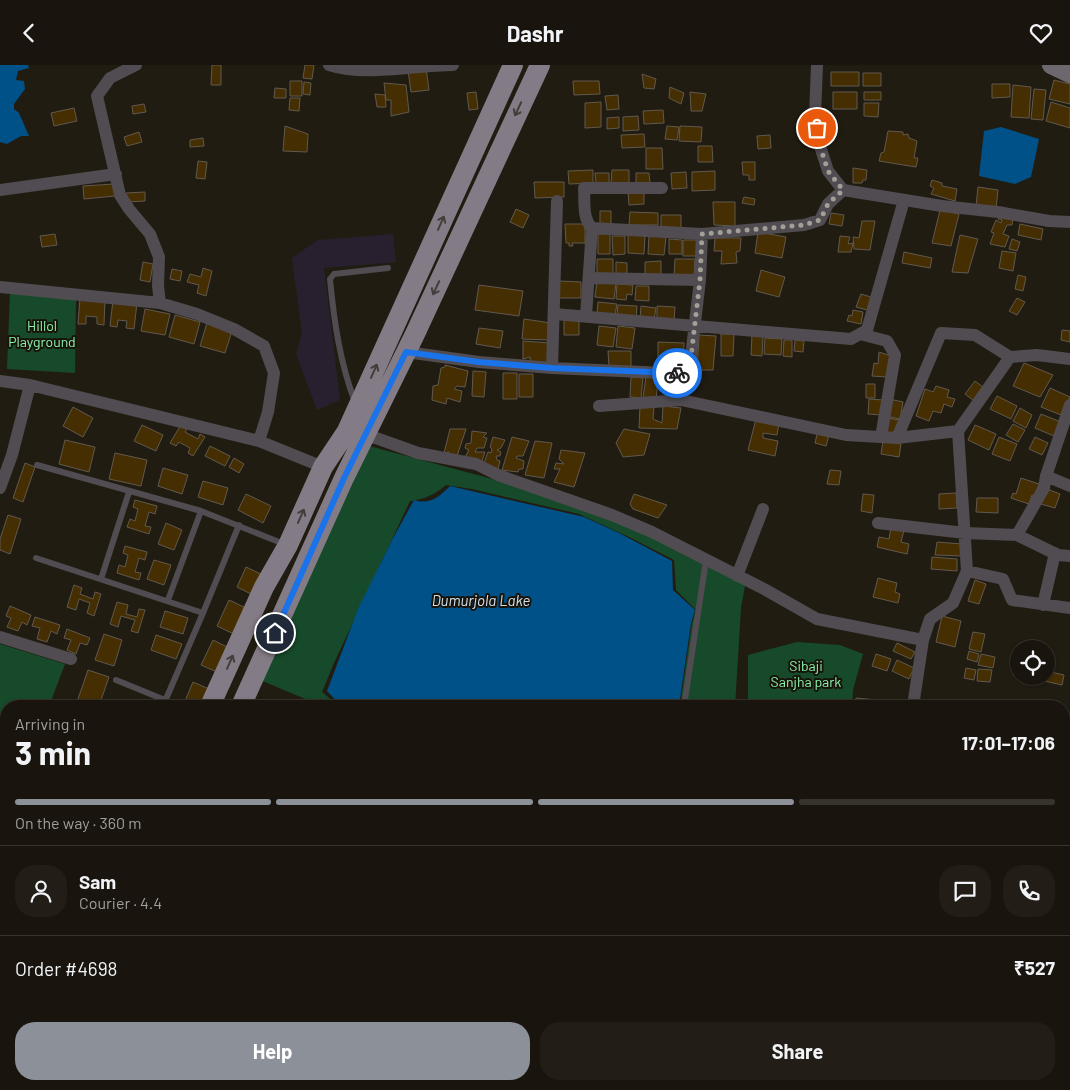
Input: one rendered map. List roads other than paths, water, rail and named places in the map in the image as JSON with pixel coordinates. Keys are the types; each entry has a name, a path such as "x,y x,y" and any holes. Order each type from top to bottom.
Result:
{"main road":[{"path":"213,700 264,587 288,545 323,467 356,434 358,408 513,65"},
{"path":"244,700 356,434 406,352 540,65"},
{"path":"1051,65 1070,74"}],"street":[{"path":"136,65 110,78 97,96 120,195 150,234 159,257 158,286 160,303"},
{"path":"329,65 340,69 368,70 453,65"},
{"path":"817,65 815,116 818,140 828,171 843,190 1049,221 1070,222"},
{"path":"0,190 116,174"},
{"path":"662,188 584,188 587,223 592,228 702,234 804,225 820,220 828,204 843,190"},
{"path":"554,314 850,339 867,330 904,200"},
{"path":"552,368 557,201"},
{"path":"586,316 592,228"},
{"path":"406,352 479,362 552,368 689,374 700,280 702,234"},
{"path":"589,278 700,280"},
{"path":"0,287 160,303 196,314 234,329 264,345 274,373 268,412 259,441"},
{"path":"897,438 941,333 975,335 1010,357 1038,355 1070,359"},
{"path":"860,334 887,341 895,355 881,437"},
{"path":"914,700 924,640 930,619 953,603 967,571 958,431 1010,357"},
{"path":"0,381 30,385 259,441 323,467"},
{"path":"0,488 12,455 30,385"},
{"path":"599,406 681,401 846,435 897,438 958,431"},
{"path":"1017,535 1044,488 1046,476 1067,427 1070,405"},
{"path":"356,434 376,438 418,453 476,464 498,475 612,515 652,532 737,575 817,619 924,640"},
{"path":"1046,476 1070,485"},
{"path":"737,575 763,509"},
{"path":"878,523 965,533 1017,535 1055,553 1070,556"},
{"path":"1043,605 1055,553"},
{"path":"967,571 1003,579 1012,600 1070,608"},
{"path":"0,637 71,659"}],"lane":[{"path":"358,408 350,390 336,331 330,279 334,274 388,268"},
{"path":"37,465 201,511 288,545"},
{"path":"101,579 129,492"},
{"path":"168,601 201,511"},
{"path":"165,700 238,525"},
{"path":"36,558 203,613"},
{"path":"685,700 706,560"},
{"path":"116,681 157,700"}],"water":[{"path":"0,65 28,65 29,68 18,71 16,80 24,81 25,89 14,104 14,109 19,113 29,136 21,136 7,144 0,142"},
{"path":"1001,127 1039,139 1031,177 1015,184 979,176 984,131"},
{"name":"Dumurjola Lake","path":"450,486 584,517 672,561 673,590 695,610 691,623 680,700 335,700 327,691 358,609 392,540 414,500 430,501 442,494"}],"park label":[{"name":"Hillol Playground","path":"42,334"},
{"name":"Sibaji Sanjha park","path":"806,674"}]}
